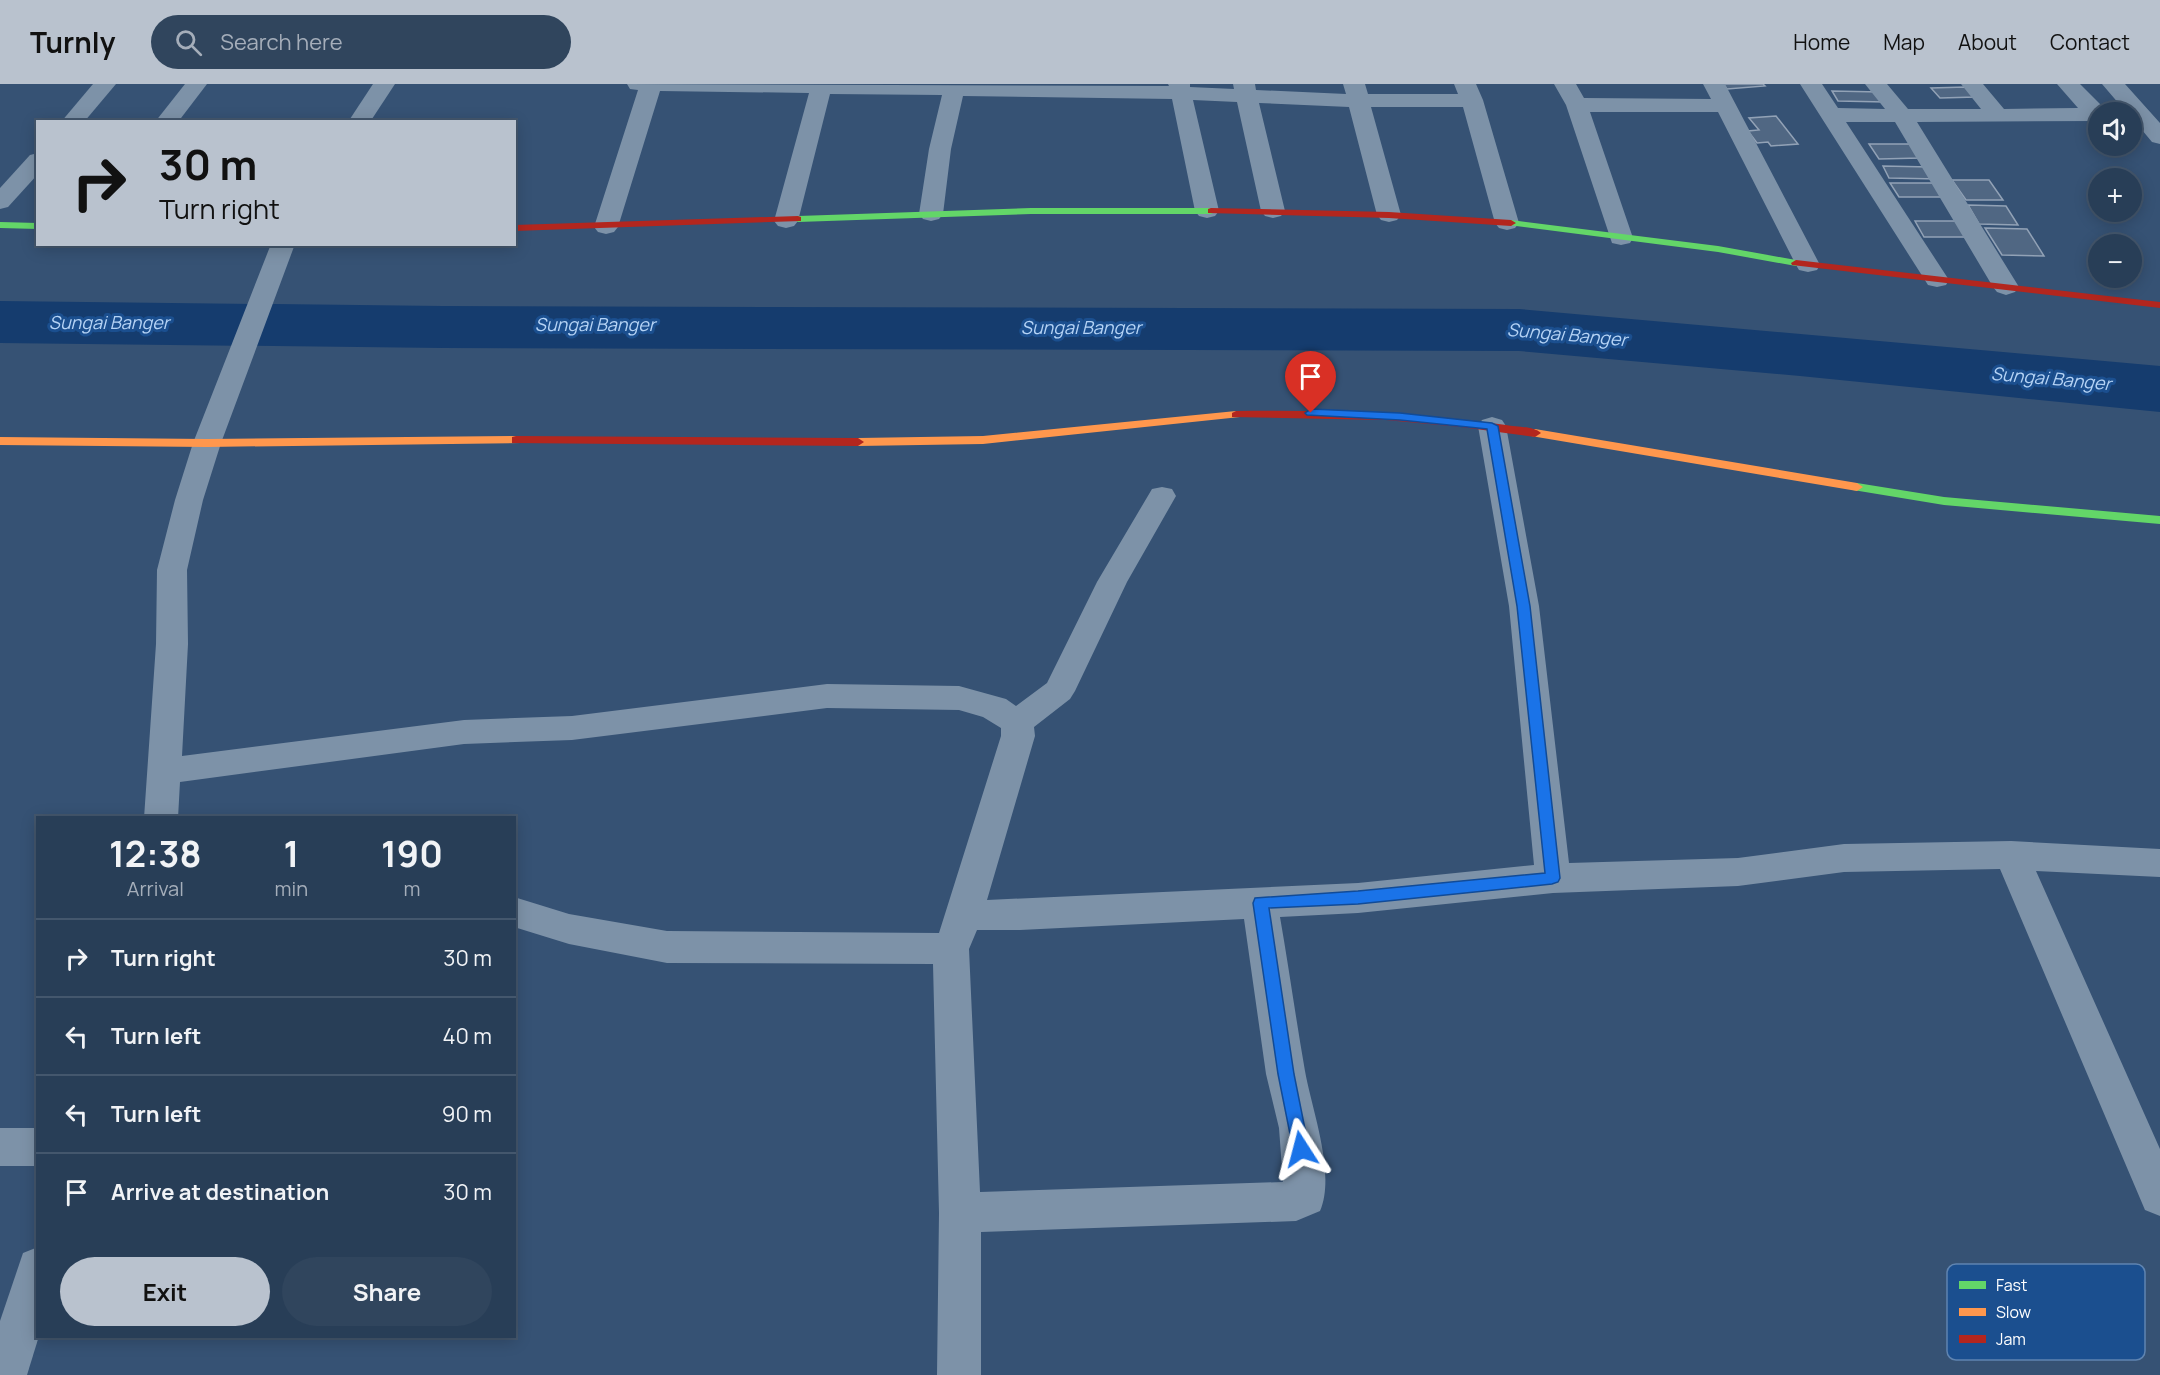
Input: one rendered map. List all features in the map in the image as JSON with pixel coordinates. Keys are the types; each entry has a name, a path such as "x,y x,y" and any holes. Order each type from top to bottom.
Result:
{"street":[{"path":"74,120 105,84"},
{"path":"168,120 196,84"},
{"path":"360,120 384,84"},
{"path":"638,84 955,86 1034,92 1180,88 1468,92 1507,223"},
{"path":"606,227 651,84"},
{"path":"1565,84 1577,105 1621,238"},
{"path":"1714,84 1808,265"},
{"path":"1811,84 1937,280"},
{"path":"1876,84 1902,116 2006,287"},
{"path":"1972,84 1998,116"},
{"path":"2068,84 2088,105"},
{"path":"2113,84 2144,116 2160,137"},
{"path":"786,221 821,86"},
{"path":"931,214 940,150 955,86"},
{"path":"1180,88 1207,211"},
{"path":"1245,90 1273,211"},
{"path":"1357,92 1389,215"},
{"path":"1577,105 1727,106"},
{"path":"1832,115 2088,114"},
{"path":"0,202 36,162"},
{"path":"516,228 786,221 931,214 1273,211 1389,215 1507,223 1718,249 1808,265 2160,305"},
{"path":"0,225 36,226"},
{"path":"161,816 172,644 172,570 189,500 210,437 282,246"},
{"path":"0,441 210,437 909,442 983,440 1218,415 1311,413 1400,416 1492,426 1944,501 2160,520"},
{"path":"1492,426 1524,606 1552,878"},
{"path":"1017,722 1059,691 1112,582 1162,496"},
{"path":"163,771 464,732 572,728 827,696 959,698 994,708 1017,722"},
{"path":"959,1375 958,932 1018,736 1017,722"},
{"path":"2010,855 2160,1196"},
{"path":"516,913 569,928 667,948 958,932 1020,915 1358,898 1552,878 1738,872 1844,858 2010,855 2160,863"},
{"path":"960,1214 1296,1201 1305,1197 1299,1128 1286,1074 1260,903"},
{"path":"0,1147 36,1147"},
{"path":"5,1375 36,1274"}],"building":[{"path":"1723,84 1763,84 1765,86 1727,89"},
{"path":"1966,87 1975,97 1940,98 1931,88"},
{"path":"1832,91 1880,92 1885,102 1838,101"},
{"path":"1776,116 1798,144 1771,146 1768,142 1757,143 1748,131 1759,130 1749,118"},
{"path":"1869,144 1910,144 1920,158 1879,159"},
{"path":"1883,166 1930,167 1938,179 1889,178"},
{"path":"1952,180 1989,180 2003,200 1966,200"},
{"path":"1890,183 1939,183 1948,197 1899,197"},
{"path":"1968,205 2006,206 2018,225 1979,224"},
{"path":"1915,221 1960,221 1971,237 1924,237"},
{"path":"1985,228 2027,229 2044,256 2002,255"}],"waterway":[{"name":"Sungai Banger","path":"0,322 442,327 1519,330 1800,354 2160,389"}],"traffic: fast":[{"path":"798,219 1031,211 1211,211"},
{"path":"1511,223 1718,249 1796,263"},
{"path":"0,225 36,226"},
{"path":"1857,487 1944,501 2160,520"}],"traffic: slow":[{"path":"858,442 983,440 1236,415"},
{"path":"1535,433 1857,487"},
{"path":"0,441 207,443 516,440"}],"traffic: jam":[{"path":"1211,211 1389,215 1511,223"},
{"path":"516,228 798,219"},
{"path":"1796,263 2160,305"},
{"path":"1236,415 1311,414 1424,419 1535,433"},
{"path":"516,440 858,442"}],"route":[{"path":"1301,1149 1299,1128 1286,1074 1260,903 1358,898 1552,878 1524,606 1492,426 1400,416 1311,413"}]}
